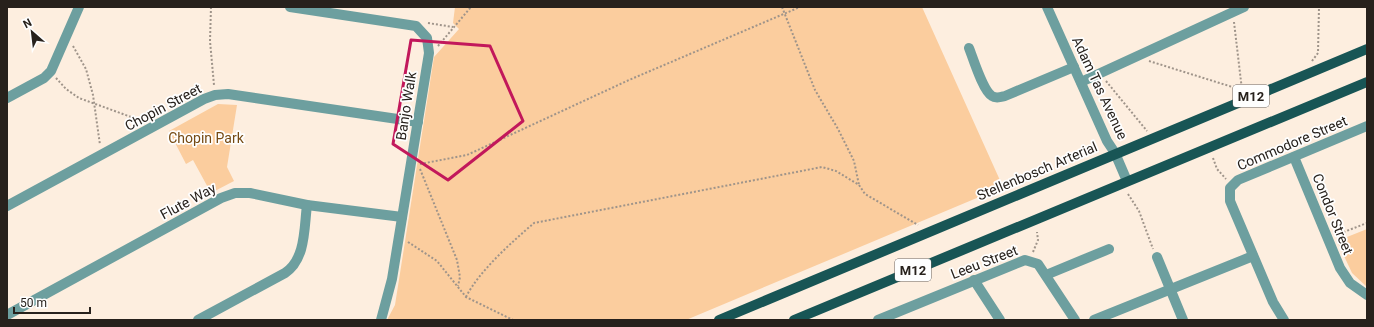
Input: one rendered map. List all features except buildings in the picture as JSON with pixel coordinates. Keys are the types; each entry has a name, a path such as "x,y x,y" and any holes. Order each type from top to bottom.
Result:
{"main road":[{"name":"Stellenbosch Arterial","path":"719,320 1115,153 1367,49"},
{"name":"M12","path":"794,320 1367,82"}],"street":[{"path":"7,98 44,78 50,71 79,7"},
{"name":"Banjo Walk","path":"290,7 416,26 427,38 429,53 418,122 392,279 381,320"},
{"name":"Adam Tas Avenue","path":"1047,7 1107,141 1115,153 1128,181"},
{"path":"1081,82 1244,7"},
{"path":"969,48 987,91 992,97 998,98 1005,96 1074,67"},
{"name":"Chopin Street","path":"7,206 215,95 228,94 418,122"},
{"name":"Commodore Street","path":"1284,320 1273,302 1230,201 1229,192 1233,184 1367,126"},
{"name":"Condor Street","path":"1294,157 1345,276 1357,289 1367,295"},
{"name":"Flute Way","path":"7,315 221,198 235,193 250,193 307,205 402,217"},
{"path":"198,320 285,273 296,264 300,254 307,205"},
{"path":"1046,275 1109,249"},
{"path":"1094,320 1254,256"},
{"path":"1157,257 1183,320"},
{"name":"Leeu Street","path":"878,320 1020,261 1030,260 1038,264 1075,320"},
{"path":"974,280 1000,320"}],"path":[{"path":"211,7 210,41 214,90"},
{"path":"435,49 471,7"},
{"path":"782,7 815,90 838,129 854,161 859,185 865,194 918,225"},
{"path":"458,286 460,276 457,260 418,164 467,155 629,80 800,7"},
{"path":"1312,61 1318,53 1319,7"},
{"path":"1145,52 1146,60 1242,90 1234,22 1230,13"},
{"path":"421,22 454,28"},
{"path":"66,37 86,69 94,104 100,156"},
{"path":"50,71 66,89 79,98 147,122 151,128"},
{"path":"1096,74 1106,80 1147,131"},
{"path":"1213,158 1217,169 1233,184"},
{"path":"466,297 470,288 509,245 534,223 822,167 836,171 859,185"},
{"path":"1128,194 1139,211 1157,257"},
{"path":"1328,239 1367,223"},
{"path":"1030,260 1038,240 1037,232"},
{"path":"398,240 406,241 437,261 466,297 513,320"}],"highlighted area":[{"path":"411,40 490,46 523,121 448,180 393,144"}],"green space":[{"path":"455,7 922,7 1003,187 686,320 387,320 395,305 434,57 459,29 453,23"},
{"name":"Chopin Park","path":"218,104 237,105 227,167 234,181 211,193 193,160 186,164 169,131"},
{"path":"1367,229 1367,287 1352,273 1337,241"}]}
